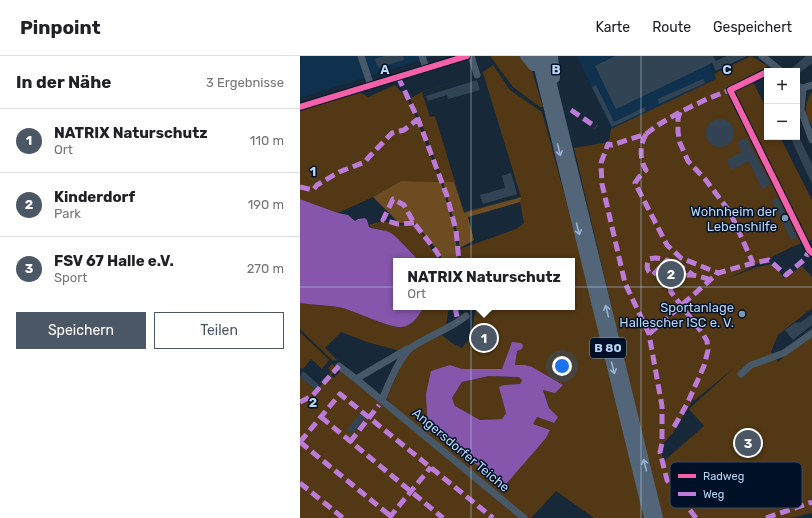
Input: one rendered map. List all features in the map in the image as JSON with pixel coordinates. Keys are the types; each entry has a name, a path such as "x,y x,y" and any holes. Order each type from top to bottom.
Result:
{"highway":[{"path":"525,56 533,66"},
{"path":"530,56 547,104"},
{"name":"B 80","path":"536,56 650,518"},
{"name":"B 80","path":"545,56 658,518"},
{"path":"554,58 559,114"}],"street":[{"path":"361,56 371,86"},
{"path":"422,56 426,68"},
{"path":"471,56 477,75"},
{"path":"762,56 778,68"},
{"path":"300,107 463,57"},
{"path":"764,74 730,90 811,250"},
{"path":"811,134 801,110 800,87 812,85"},
{"path":"356,379 400,352 458,323 466,316"},
{"path":"741,374 752,365 784,353 812,333"},
{"path":"382,400 404,355 411,347"},
{"name":"Angersdorfer Teiche","path":"339,366 524,518"}],"shaded area":[{"path":"300,56 434,56 300,98"},
{"path":"490,56 522,56 531,68 543,107 540,107 513,87"},
{"path":"577,56 705,56 716,79 611,129"},
{"path":"751,56 768,66 750,76 764,104 764,140 782,140 812,200 812,240 794,246 729,278 757,267 773,264 784,278 802,266 812,277 812,308 778,335 771,352 778,362 798,344 812,337 812,513 791,518 663,518 652,478 574,148 609,142 611,129 716,79 714,74","holes":["734,368 689,409 704,426 664,461 661,452 664,443 672,434 693,400 695,400"]},
{"path":"493,65 510,90 542,112 582,259 642,504 643,518 594,518 556,491 531,518 525,518 403,416 386,398 404,360 413,348 442,335 452,343 462,348 471,337 476,310 575,310 575,258 461,258 460,249 516,229 524,223 520,202 522,197 464,213 454,182 443,182 420,119 410,99 421,92 475,75 422,92 430,117 435,116 464,212 521,197 483,73 480,74","holes":["521,343 517,351 515,365 525,365 543,389 554,423 537,417 533,424 550,430 546,438 527,459 462,455 454,445 433,432 450,365 462,369 502,369"]},
{"path":"395,85 408,100 441,182 401,181 373,197 338,213 300,199 300,111 360,92 368,97"},
{"path":"812,92 812,124 807,118 806,109"},
{"path":"401,181 441,182 454,230 459,258 442,258 438,251 415,223 399,223 373,197"},
{"path":"443,182 454,182 464,213 522,197 520,202 468,217 474,240 460,248 457,231"},
{"path":"300,199 338,213 348,215 355,221 365,218 369,227 391,233 416,258 393,258 393,310 422,310 418,317 409,325 397,327 382,323 343,308 300,303"},
{"path":"383,221 399,225 414,225 422,233 437,258 416,258 405,245 392,234 372,228 368,225"},
{"path":"300,303 343,308 382,323 397,327 409,325 418,317 422,310 448,310 446,325 400,351 367,342 341,332 325,348 337,360 336,361 333,361 300,329"},
{"path":"301,333 329,360 322,369 311,359 303,369 300,368"},
{"path":"512,342 521,343 523,345 522,349 517,351 515,365 532,367 563,385 555,393 543,390 549,408 558,417 554,423 537,417 533,424 550,430 546,438 506,484 462,455 454,445 433,432 427,415 426,394 431,371 450,365 462,369 502,369","holes":["489,376 519,377 522,380 520,384 504,385 499,387 506,413 502,419 480,420 455,406 452,398 462,382"]},
{"path":"332,364 338,368 331,375 334,378 341,370 519,518 300,518 300,377 316,390 330,375 329,374 331,372 328,368"},
{"path":"489,376 519,377 522,380 520,384 504,385 506,413 502,419 480,420 455,406 452,398 462,382"}],"building":[{"path":"384,56 403,56 404,60 378,68 375,59"},
{"path":"615,56 713,56 716,61 727,56 747,56 716,71 712,63 616,109 595,66"},
{"path":"806,56 812,56 812,63 800,73 800,68 792,68"},
{"path":"703,79 705,83 659,104 658,99"},
{"path":"477,80 480,90 448,99 447,95 428,101 426,96"},
{"path":"596,85 614,122 645,107 646,111 612,127 592,87"},
{"path":"720,119 730,123 734,133 730,143 720,147 710,143 706,133 710,123"},
{"path":"746,138 771,184 762,189 749,161 732,170 727,160 742,152 737,142"},
{"path":"800,139 812,164 812,184 791,140"},
{"path":"511,173 517,194 483,204 480,195 505,188 502,176"},
{"name":"Wohnheim der Lebenshilfe","path":"777,197 797,237 791,240 772,200"},
{"path":"812,314 812,325 793,340 785,330 796,322 800,323"},
{"path":"303,371 319,385 316,390 300,377"},
{"path":"360,413 366,418 352,435 347,430"}],"marked path":[{"path":"398,77 418,119 447,196 456,230 459,258"},
{"path":"670,484 667,480 660,452 662,443 662,406 649,334 625,283 602,184 601,163 608,144 612,145 646,134 680,112 730,90"},
{"path":"571,110 596,127"},
{"path":"680,112 678,119 678,132 680,143 688,161 705,179 730,212 753,263"},
{"path":"300,187 313,190 317,185 339,172 365,162 392,133 404,130 418,119"},
{"path":"646,134 642,143 641,152 642,161 646,170 635,183 667,245 681,258 718,273"},
{"path":"393,199 404,205 414,223 398,224 383,220 393,199"},
{"path":"414,223 440,258"},
{"path":"649,334 718,273 769,260 786,275 805,259 809,250"},
{"path":"674,280 676,275 675,270 669,262 665,260 660,258 649,259 647,268 653,275 667,260 687,270 694,276"},
{"path":"674,427 688,402 704,366 708,350 707,341 671,292 671,285 679,277 687,275 711,280"},
{"path":"456,310 458,322"},
{"path":"300,402 312,396 339,366"},
{"path":"300,442 340,394 493,518"},
{"path":"350,442 379,405"},
{"path":"321,417 443,518"},
{"path":"300,442 393,518"},
{"path":"389,518 431,467"},
{"path":"300,483 343,518"},
{"path":"802,505 812,502"},
{"path":"688,508 696,518"},
{"path":"766,518 795,508"}],"cycle path":[{"path":"300,107 467,56"},
{"path":"764,73 730,90 809,250 812,253"}],"place":[{"name":"Wohnheim der Lebenshilfe","path":"785,218"},
{"name":"Kinderdorf","path":"671,274"},
{"name":"Sportanlage Hallescher ISC e. V.","path":"742,314"},
{"name":"NATRIX Naturschutz","path":"484,338"},
{"name":"FSV 67 Halle e.V.","path":"748,443"}]}
